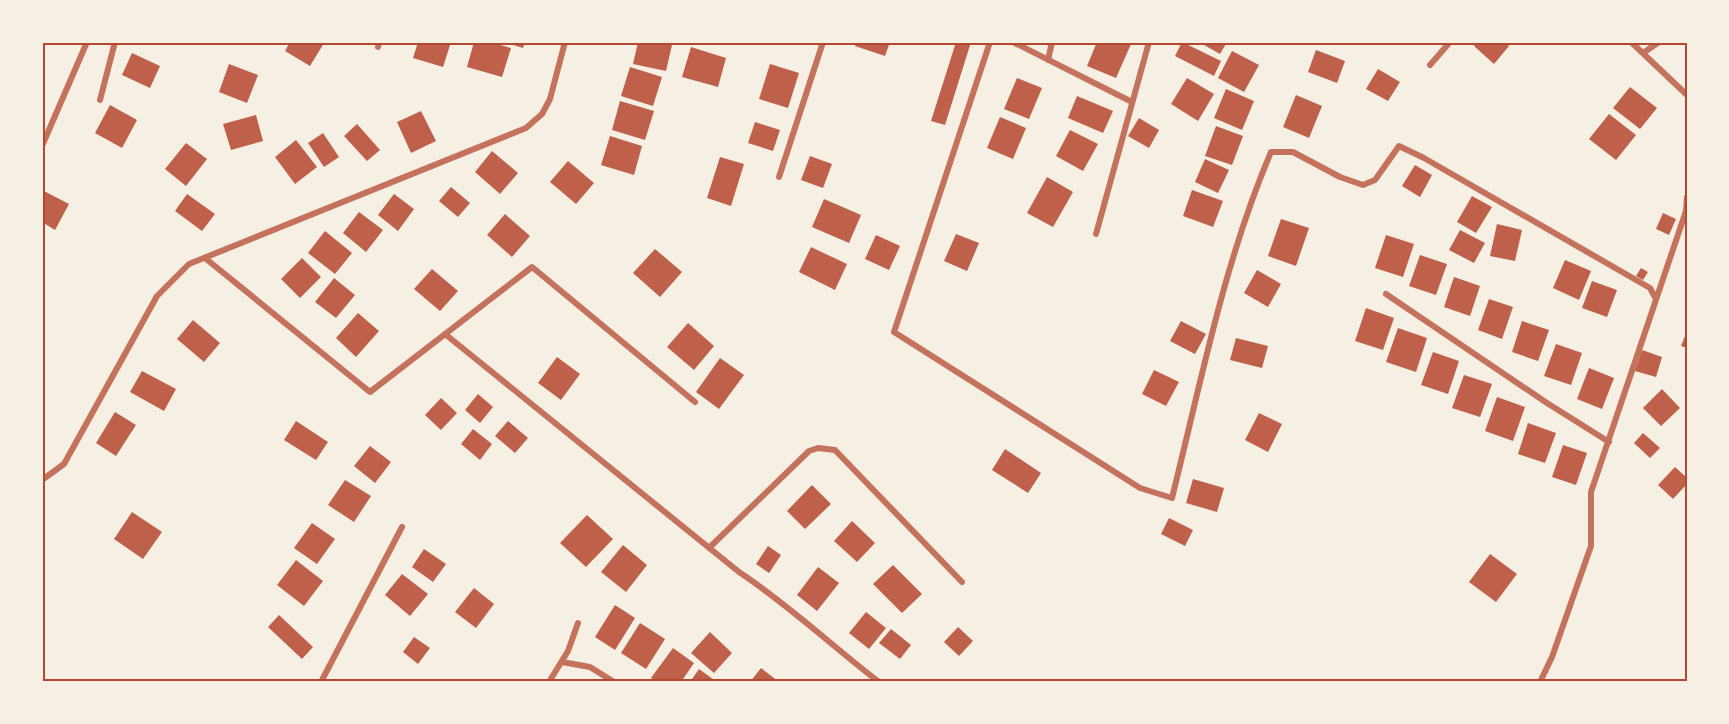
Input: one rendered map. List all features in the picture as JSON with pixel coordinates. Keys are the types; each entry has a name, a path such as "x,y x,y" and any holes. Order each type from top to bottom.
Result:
{"street":[{"path":"42,146 87,42"},
{"path":"100,100 116,42"},
{"path":"42,480 64,464 158,296 189,264 526,128 542,114 550,99 565,42"},
{"path":"780,177 823,42"},
{"path":"990,42 894,332 1140,488 1172,498 1222,300 1253,194 1271,152 1293,152 1340,177 1363,186 1375,180 1399,146 1424,158 1650,288 1656,299"},
{"path":"1013,42 1132,102"},
{"path":"1048,60 1052,42"},
{"path":"1096,234 1149,42"},
{"path":"1430,65 1450,42"},
{"path":"1631,42 1687,95"},
{"path":"1643,53 1659,42"},
{"path":"1540,682 1552,657 1591,546 1591,492 1686,212 1687,197"},
{"path":"205,258 370,392 532,267 695,402"},
{"path":"1386,294 1609,442"},
{"path":"445,334 709,548 765,589 879,682"},
{"path":"709,548 809,451 818,448 835,450 962,582"},
{"path":"321,682 402,527"},
{"path":"549,682 568,651 578,623"},
{"path":"562,662 590,667 614,682"}],"building":[{"path":"290,42 324,43 310,66 285,51"},
{"path":"418,42 451,42 443,67 413,58"},
{"path":"474,42 490,42 511,48 502,77 467,67"},
{"path":"504,42 525,42 523,48"},
{"path":"638,42 672,45 666,71 633,64"},
{"path":"857,42 890,42 885,56 855,46"},
{"path":"956,42 971,42 945,125 931,121"},
{"path":"1097,42 1131,44 1116,78 1087,66"},
{"path":"1182,42 1221,61 1214,76 1175,56"},
{"path":"1199,42 1227,42 1220,54"},
{"path":"1477,42 1505,42 1509,46 1494,64 1474,46"},
{"path":"691,47 726,58 718,87 682,77"},
{"path":"1316,50 1345,61 1337,83 1308,72"},
{"path":"1232,51 1259,65 1244,92 1218,78"},
{"path":"132,53 160,66 150,88 122,75"},
{"path":"229,64 258,75 247,103 219,92"},
{"path":"770,64 799,73 788,108 759,99"},
{"path":"630,67 662,77 653,106 621,96"},
{"path":"1378,69 1400,82 1388,101 1366,89"},
{"path":"1017,78 1042,88 1029,119 1004,109"},
{"path":"1187,78 1214,94 1198,121 1171,104"},
{"path":"1630,87 1657,108 1640,129 1613,108"},
{"path":"1226,89 1254,101 1242,130 1214,118"},
{"path":"1296,95 1322,106 1309,138 1283,127"},
{"path":"1077,96 1113,111 1103,133 1068,118"},
{"path":"620,101 654,111 645,140 612,130"},
{"path":"110,105 137,120 122,148 95,133"},
{"path":"421,111 436,141 411,153 397,122"},
{"path":"1609,114 1636,135 1616,160 1589,139"},
{"path":"256,115 263,141 231,150 223,124"},
{"path":"1000,117 1026,128 1013,159 987,148"},
{"path":"1139,118 1159,130 1149,148 1128,136"},
{"path":"755,122 780,130 773,151 748,143"},
{"path":"357,124 380,150 367,161 344,136"},
{"path":"1216,126 1243,136 1232,165 1205,156"},
{"path":"1070,130 1098,144 1083,171 1056,156"},
{"path":"323,133 339,157 324,167 308,143"},
{"path":"610,136 642,146 634,175 601,165"},
{"path":"296,140 317,167 295,184 275,157"},
{"path":"186,143 207,159 186,186 165,169"},
{"path":"492,151 518,173 500,194 475,172"},
{"path":"810,156 832,164 823,188 801,180"},
{"path":"720,157 744,164 731,206 707,198"},
{"path":"1205,159 1229,170 1218,193 1195,182"},
{"path":"568,161 594,183 576,204 550,182"},
{"path":"1415,165 1432,175 1420,197 1402,186"},
{"path":"1047,177 1073,192 1053,227 1027,213"},
{"path":"451,187 470,203 458,217 439,201"},
{"path":"42,190 69,204 55,230 42,222"},
{"path":"1192,190 1223,201 1213,227 1183,216"},
{"path":"187,194 215,214 202,231 175,211"},
{"path":"394,194 414,209 398,231 378,215"},
{"path":"1472,196 1492,207 1476,233 1457,222"},
{"path":"824,199 861,215 849,243 812,227"},
{"path":"359,212 383,230 366,252 343,233"},
{"path":"1663,213 1676,219 1669,235 1656,229"},
{"path":"505,214 530,236 512,257 487,235"},
{"path":"1281,219 1309,228 1296,266 1268,256"},
{"path":"1497,224 1522,230 1515,261 1490,256"},
{"path":"1460,230 1485,243 1474,263 1449,250"},
{"path":"325,231 352,253 335,274 308,253"},
{"path":"956,234 979,243 967,271 944,261"},
{"path":"876,235 900,246 889,270 865,259"},
{"path":"1386,235 1414,244 1403,277 1375,268"},
{"path":"811,247 847,264 835,290 799,272"},
{"path":"655,249 682,272 660,297 633,273"},
{"path":"1420,255 1447,264 1436,295 1409,286"},
{"path":"302,258 321,277 300,298 281,279"},
{"path":"1565,260 1591,271 1579,300 1553,288"},
{"path":"1641,268 1648,272 1643,280 1636,276"},
{"path":"432,269 458,291 440,311 414,289"},
{"path":"1257,270 1281,284 1268,307 1244,293"},
{"path":"1454,277 1480,286 1470,316 1444,307"},
{"path":"334,278 355,295 336,318 315,302"},
{"path":"1592,281 1617,290 1607,317 1582,308"},
{"path":"1489,299 1513,307 1502,339 1478,330"},
{"path":"1366,308 1394,318 1383,350 1355,341"},
{"path":"358,313 379,331 356,357 336,338"},
{"path":"193,320 220,343 204,362 177,339"},
{"path":"1181,321 1206,334 1195,354 1170,341"},
{"path":"1522,321 1549,330 1538,361 1512,352"},
{"path":"688,323 714,346 694,370 667,347"},
{"path":"1398,328 1427,338 1416,372 1386,362"},
{"path":"1687,331 1687,348 1681,346"},
{"path":"1236,338 1268,346 1262,368 1230,360"},
{"path":"1556,344 1582,353 1571,385 1544,376"},
{"path":"1642,350 1662,357 1656,377 1635,371"},
{"path":"1433,352 1459,361 1448,394 1421,385"},
{"path":"557,357 580,374 561,400 538,383"},
{"path":"720,358 744,375 719,409 696,392"},
{"path":"1589,368 1614,378 1602,409 1577,399"},
{"path":"1154,370 1179,382 1166,406 1142,394"},
{"path":"142,371 176,389 164,411 130,392"},
{"path":"1464,375 1492,384 1480,417 1452,408"},
{"path":"1662,389 1680,408 1661,426 1643,408"},
{"path":"478,394 493,407 480,423 465,410"},
{"path":"1497,397 1525,407 1513,441 1485,431"},
{"path":"441,398 457,413 441,430 425,415"},
{"path":"115,412 136,425 116,456 96,443"},
{"path":"1259,413 1282,424 1268,452 1245,440"},
{"path":"296,421 328,442 316,460 284,440"},
{"path":"508,421 528,438 515,453 495,436"},
{"path":"1528,423 1556,433 1545,463 1518,454"},
{"path":"473,429 492,444 480,460 461,444"},
{"path":"1643,433 1660,448 1650,458 1634,443"},
{"path":"1563,445 1587,453 1576,485 1552,477"},
{"path":"370,446 391,462 375,483 354,466"},
{"path":"1005,449 1041,473 1028,493 992,470"},
{"path":"1675,467 1687,478 1687,484 1673,499 1658,485"},
{"path":"1193,479 1224,488 1217,512 1186,503"},
{"path":"345,480 371,496 354,522 328,505"},
{"path":"812,485 831,504 805,529 787,511"},
{"path":"132,512 162,532 143,559 114,539"},
{"path":"587,515 613,539 586,567 560,543"},
{"path":"1169,518 1193,530 1185,546 1161,534"},
{"path":"852,521 875,543 857,562 834,541"},
{"path":"312,523 335,539 317,564 294,548"},
{"path":"623,545 647,565 626,592 601,572"},
{"path":"768,546 781,555 769,573 756,564"},
{"path":"424,549 446,564 433,582 412,567"},
{"path":"1490,554 1517,574 1496,602 1469,582"},
{"path":"296,560 323,581 304,606 277,585"},
{"path":"893,565 922,594 902,613 873,584"},
{"path":"818,567 839,583 817,611 797,595"},
{"path":"402,574 428,594 410,616 385,595"},
{"path":"474,588 494,604 476,628 455,612"},
{"path":"615,605 635,618 615,650 595,637"},
{"path":"866,612 886,628 869,649 849,633"},
{"path":"279,615 313,647 302,659 268,627"},
{"path":"640,623 665,639 646,669 621,653"},
{"path":"958,627 973,641 959,656 944,642"},
{"path":"891,629 911,645 900,659 879,643"},
{"path":"710,632 732,653 714,673 691,653"},
{"path":"414,637 430,648 418,664 403,652"},
{"path":"673,648 694,663 681,682 657,682 651,678"},
{"path":"761,668 779,682 750,682"},
{"path":"699,669 717,682 690,682"}]}
